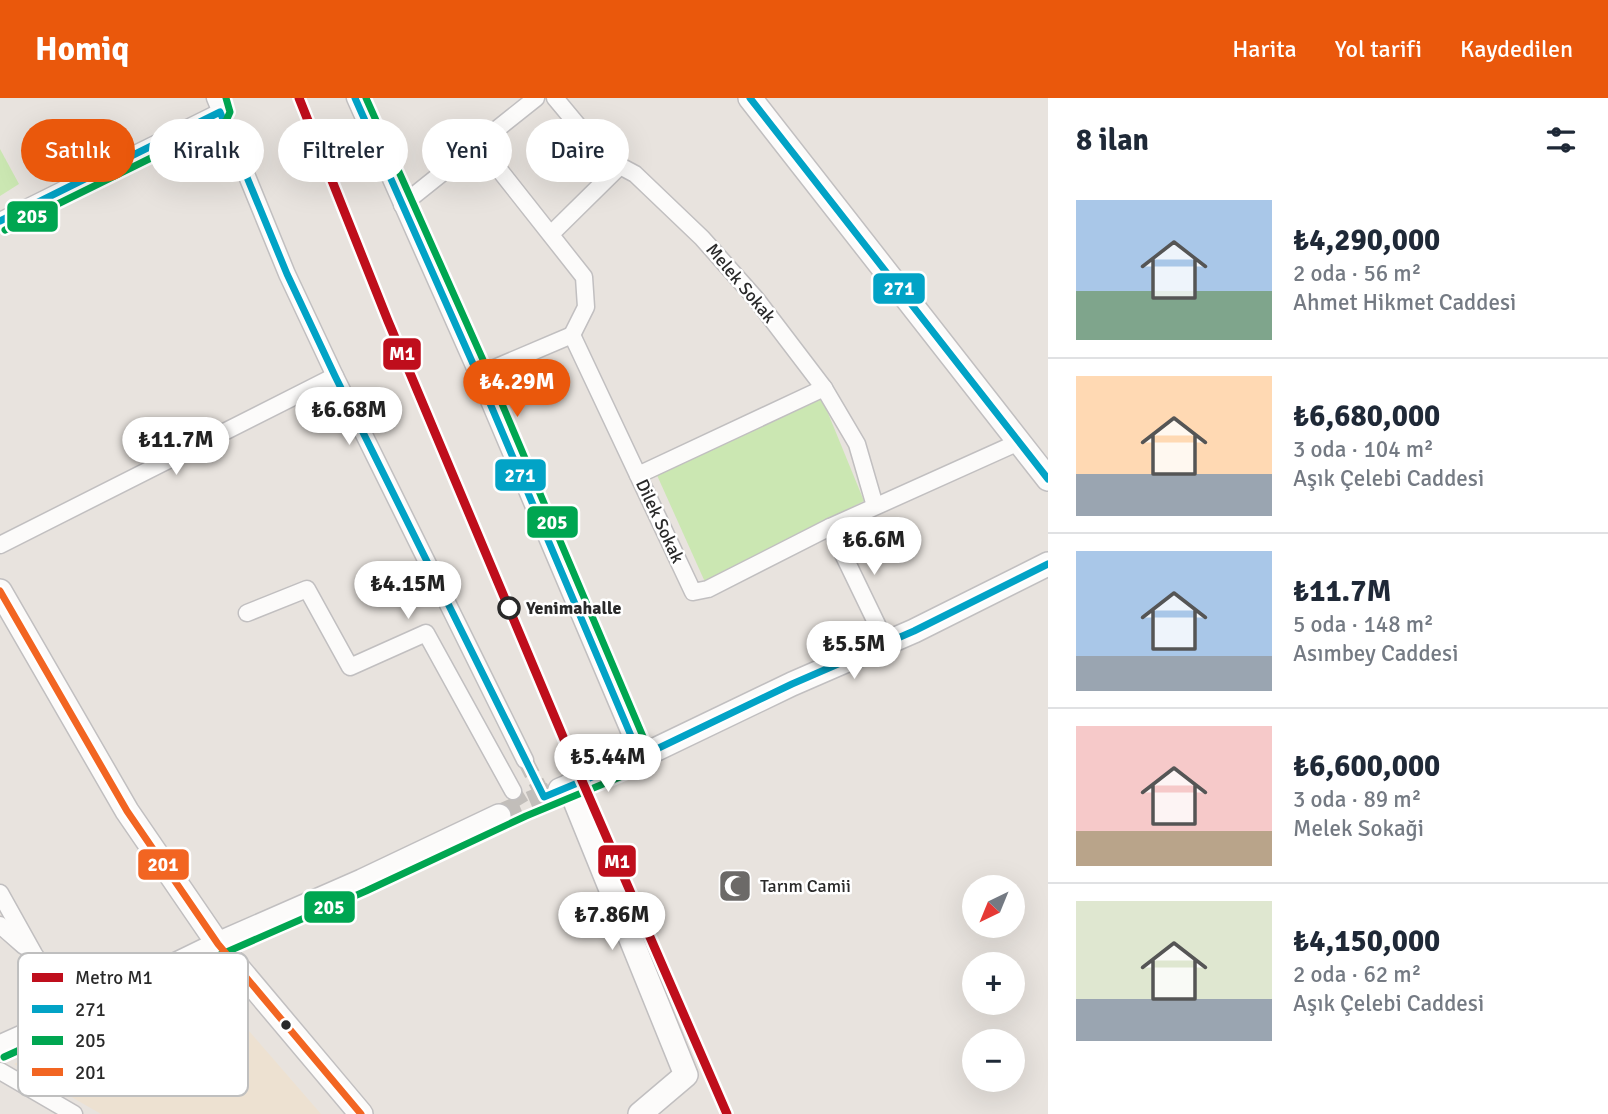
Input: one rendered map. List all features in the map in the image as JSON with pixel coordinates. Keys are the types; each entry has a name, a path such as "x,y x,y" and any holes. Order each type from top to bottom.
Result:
{"main road":[{"path":"750,98 1048,479"},
{"path":"640,1114 686,1075 564,788 640,757 792,684 914,631 1048,564"},
{"path":"0,591 127,811 226,953"},
{"path":"199,953 362,881 499,816"},
{"path":"248,980 361,1114"},
{"path":"0,1047 18,1039"}],"street":[{"path":"355,98 478,375 640,757"},
{"path":"510,119 536,98"},
{"name":"Melek Sokak","path":"555,98 572,119"},
{"path":"0,221 218,105 287,274 525,760"},
{"name":"Melek Sokak","path":"629,171 702,237 757,300 824,388 857,444 876,506"},
{"path":"402,205 431,182"},
{"path":"478,375 572,335 586,307 584,277 509,182"},
{"path":"551,234 604,182"},
{"name":"Dilek Sokak","path":"572,335 693,592 708,589 830,527 1018,442"},
{"path":"0,545 335,376"},
{"path":"638,475 824,388"},
{"path":"830,527 886,643"},
{"path":"247,613 306,589 350,667 426,633 513,791"},
{"path":"0,893 33,953"},
{"path":"0,925 33,953"},
{"path":"0,1071 18,1081"},
{"path":"43,1096 74,1114"}],"shaded area":[{"path":"248,1030 321,1114 101,1114 70,1096 248,1096"}],"green space":[{"path":"0,149 19,184 0,196"},
{"path":"821,396 864,501 705,582 656,473"}],"tunnel":[{"path":"525,760 544,797"},
{"path":"499,816 560,790"},
{"path":"513,791 522,806"}],"metro line":[{"name":"M1","path":"299,98 388,321 566,744 727,1114"}],"transit line":[{"name":"205","path":"5,230 226,121 230,112 226,98"},
{"name":"271","path":"355,98 478,375 640,757"},
{"name":"205","path":"224,953 366,891 526,816 644,767 650,761 650,753 488,371 366,98"},
{"name":"271","path":"750,98 1048,479"},
{"name":"271","path":"0,221 220,112 287,274 335,376 544,797 640,757 792,684 914,631 1048,564"},
{"name":"201","path":"0,591 127,811 226,953"},
{"name":"201","path":"248,980 361,1114"},
{"name":"205","path":"4,1057 18,1051"}],"place":[{"name":"Yenimahalle","path":"509,608"},
{"name":"Tarım Camii","path":"735,886"}]}
